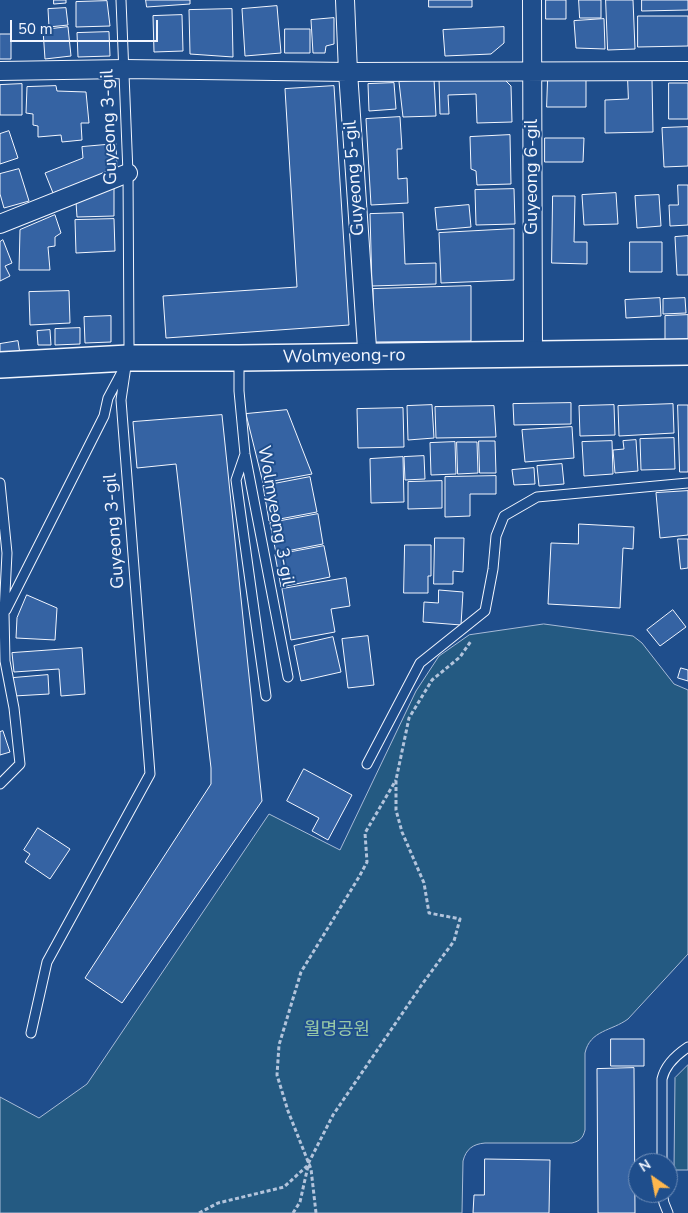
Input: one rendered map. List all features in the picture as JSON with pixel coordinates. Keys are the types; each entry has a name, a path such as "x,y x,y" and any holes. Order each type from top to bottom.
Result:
{"street":[{"name":"Guyeong 5-gil","path":"345,0 348,72 369,356"},
{"name":"Guyeong 6-gil","path":"532,0 533,354"},
{"path":"0,71 125,69 348,72 688,71"},
{"path":"0,224 128,173"},
{"name":"Wolmyeong-ro","path":"0,364 128,358 688,352"}],"lane":[{"name":"Guyeong 3-gil","path":"31,1033 47,962 150,774 121,400 129,346 128,173 122,0"},
{"path":"2,615 104,416 108,398 128,358"},
{"name":"Wolmyeong 3-gil","path":"239,358 245,454 288,677"},
{"path":"245,454 236,480 266,696"},
{"path":"0,483 7,553 2,615 5,661 14,708 20,764 0,784"},
{"path":"367,764 420,663 485,611 493,569 496,536 504,516 537,497 688,483"},
{"path":"662,1153 662,1079 664,1071 670,1063 688,1047"}],"path":[{"path":"198,1213 218,1203 284,1187 307,1166 333,1116 423,983 454,941 460,919 429,913 424,883 402,832 396,810 396,780 409,718 432,680 460,657 479,630 485,611"},
{"path":"316,1213 311,1169 288,1111 277,1075 279,1045 301,972 367,862 365,833 396,780"},
{"path":"293,1213 300,1202 309,1162"}],"green space":[{"name":"월명공원","path":"544,624 633,636 642,643 674,684 688,690 688,954 628,1019 597,1035 588,1045 585,1053 585,1130 581,1139 572,1143 485,1143 474,1146 468,1150 463,1161 462,1213 0,1213 0,1097 39,1118 87,1084 269,814 340,850 416,691 439,656 469,635"},
{"path":"688,1065 688,1170 678,1170 678,1153 674,1153 675,1078"}],"building":[{"path":"54,0 66,0 66,3 54,4"},
{"path":"146,0 190,0 190,4 147,7"},
{"path":"429,0 472,0 472,7 429,7"},
{"path":"546,0 566,0 566,19 546,19"},
{"path":"579,0 601,0 601,18 580,18"},
{"path":"606,0 633,0 635,49 608,50"},
{"path":"642,0 688,0 688,10 642,11"},
{"path":"107,1 110,26 76,27 76,2"},
{"path":"277,6 281,53 245,56 242,9"},
{"path":"66,8 68,25 49,27 48,9"},
{"path":"232,9 233,57 190,54 189,10"},
{"path":"182,15 183,51 154,52 153,16"},
{"path":"638,16 688,16 688,46 638,47"},
{"path":"334,18 334,44 326,46 325,53 313,53 311,20"},
{"path":"604,19 605,49 576,48 574,21"},
{"path":"68,27 71,56 45,59 43,30"},
{"path":"504,27 504,43 491,54 445,56 443,30"},
{"path":"285,29 310,29 310,53 285,53"},
{"path":"109,32 110,56 78,57 77,33"},
{"path":"0,34 11,34 11,59 0,59"},
{"path":"503,78 511,86 512,122 477,123 476,94 448,95 449,114 440,114 439,79"},
{"path":"434,79 436,116 403,117 399,82"},
{"path":"548,79 586,80 586,107 547,107"},
{"path":"628,79 652,79 653,132 605,133 605,100 628,99"},
{"path":"394,83 396,109 369,111 368,84"},
{"path":"669,83 688,83 688,119 669,119"},
{"path":"22,84 22,115 0,115 0,85"},
{"path":"56,86 57,91 86,92 89,123 81,123 82,140 62,142 61,135 38,137 38,126 33,125 33,114 26,113 27,87"},
{"path":"334,86 349,325 166,338 163,296 297,287 285,89"},
{"path":"400,117 402,149 397,149 398,179 407,178 408,203 371,205 366,119"},
{"path":"688,127 688,166 664,167 662,128"},
{"path":"9,131 18,158 0,164 0,134"},
{"path":"510,135 511,184 477,185 476,171 471,169 470,137"},
{"path":"545,138 584,138 583,162 545,162"},
{"path":"116,144 117,169 53,193 45,173 83,158 82,147"},
{"path":"19,169 29,201 4,208 0,194 0,174"},
{"path":"114,185 114,216 77,217 76,202"},
{"path":"678,185 688,185 688,225 670,226 669,205 678,205"},
{"path":"514,189 515,224 476,225 475,190"},
{"path":"616,193 618,224 584,225 582,195"},
{"path":"659,195 661,226 637,228 635,196"},
{"path":"553,196 575,196 574,242 587,242 587,264 552,263"},
{"path":"469,205 471,227 437,230 435,208"},
{"path":"403,213 405,264 436,263 436,284 372,286 370,214"},
{"path":"55,215 61,233 55,237 55,246 48,247 50,270 19,270 20,230"},
{"path":"114,219 115,251 76,253 75,220"},
{"path":"514,229 514,280 441,283 439,233"},
{"path":"688,236 688,275 677,275 675,237"},
{"path":"3,240 12,263 5,266 10,276 0,281 0,242"},
{"path":"630,242 662,242 662,272 630,272"},
{"path":"471,286 471,341 374,342 373,289"},
{"path":"69,291 70,323 30,325 29,292"},
{"path":"660,298 661,316 626,318 625,300"},
{"path":"685,298 686,313 663,314 663,299"},
{"path":"688,315 688,339 665,340 665,316"},
{"path":"111,316 111,342 85,343 84,317"},
{"path":"80,328 80,344 55,345 55,329"},
{"path":"50,330 51,345 38,345 37,331"},
{"path":"18,341 20,354 0,354 0,344"},
{"path":"571,403 571,424 514,425 513,404"},
{"path":"673,404 674,433 619,436 618,406"},
{"path":"432,405 434,438 408,440 407,406"},
{"path":"614,405 615,435 580,436 579,406"},
{"path":"678,405 688,405 688,472 680,472"},
{"path":"494,406 496,437 436,438 435,407"},
{"path":"403,408 404,447 358,448 357,409"},
{"path":"287,410 312,474 263,483 246,414"},
{"path":"222,415 262,801 122,1003 85,978 211,784 211,768 176,464 137,468 133,422"},
{"path":"572,427 574,458 525,462 522,430"},
{"path":"674,438 675,469 641,470 640,439"},
{"path":"636,440 638,471 615,473 613,450 624,449 623,441"},
{"path":"479,441 495,441 496,473 480,473"},
{"path":"612,441 613,474 584,476 582,442"},
{"path":"455,442 456,474 431,475 430,443"},
{"path":"457,442 477,442 478,473 458,474"},
{"path":"424,456 425,479 405,480 404,457"},
{"path":"403,457 404,502 371,503 370,459"},
{"path":"562,464 564,484 539,486 537,466"},
{"path":"534,468 535,484 514,485 512,470"},
{"path":"496,476 496,494 470,494 470,516 445,517 445,477"},
{"path":"310,477 317,512 269,521 263,486"},
{"path":"442,481 442,508 408,509 408,482"},
{"path":"688,491 688,535 660,538 656,493"},
{"path":"318,514 323,544 276,553 270,523"},
{"path":"579,524 634,527 633,549 623,548 620,608 548,604 551,543 578,544"},
{"path":"435,538 464,538 463,572 453,571 453,584 434,584"},
{"path":"678,539 688,539 688,568 681,569"},
{"path":"405,545 431,545 431,576 428,576 428,593 404,593"},
{"path":"324,546 330,577 281,587 275,555"},
{"path":"346,578 350,606 331,609 335,632 291,640 282,589"},
{"path":"439,590 463,592 461,625 423,622 424,602 438,603"},
{"path":"27,595 57,608 55,640 16,638 17,618"},
{"path":"673,610 686,627 660,646 647,630"},
{"path":"368,636 374,685 348,688 342,639"},
{"path":"333,637 341,672 301,681 294,646"},
{"path":"82,648 85,694 61,696 59,669 14,672 12,653"},
{"path":"681,668 688,670 688,681 678,678"},
{"path":"48,675 49,694 14,696 13,678"},
{"path":"3,731 10,752 0,755 0,732"},
{"path":"304,769 352,795 328,840 312,831 319,818 287,801"},
{"path":"38,828 70,849 50,879 25,862 30,854 24,850"},
{"path":"611,1039 644,1039 644,1066 611,1066"},
{"path":"634,1068 635,1153 628,1153 628,1203 635,1203 635,1213 598,1213 597,1069"},
{"path":"485,1159 550,1160 549,1213 473,1213 474,1195 484,1195"}]}
